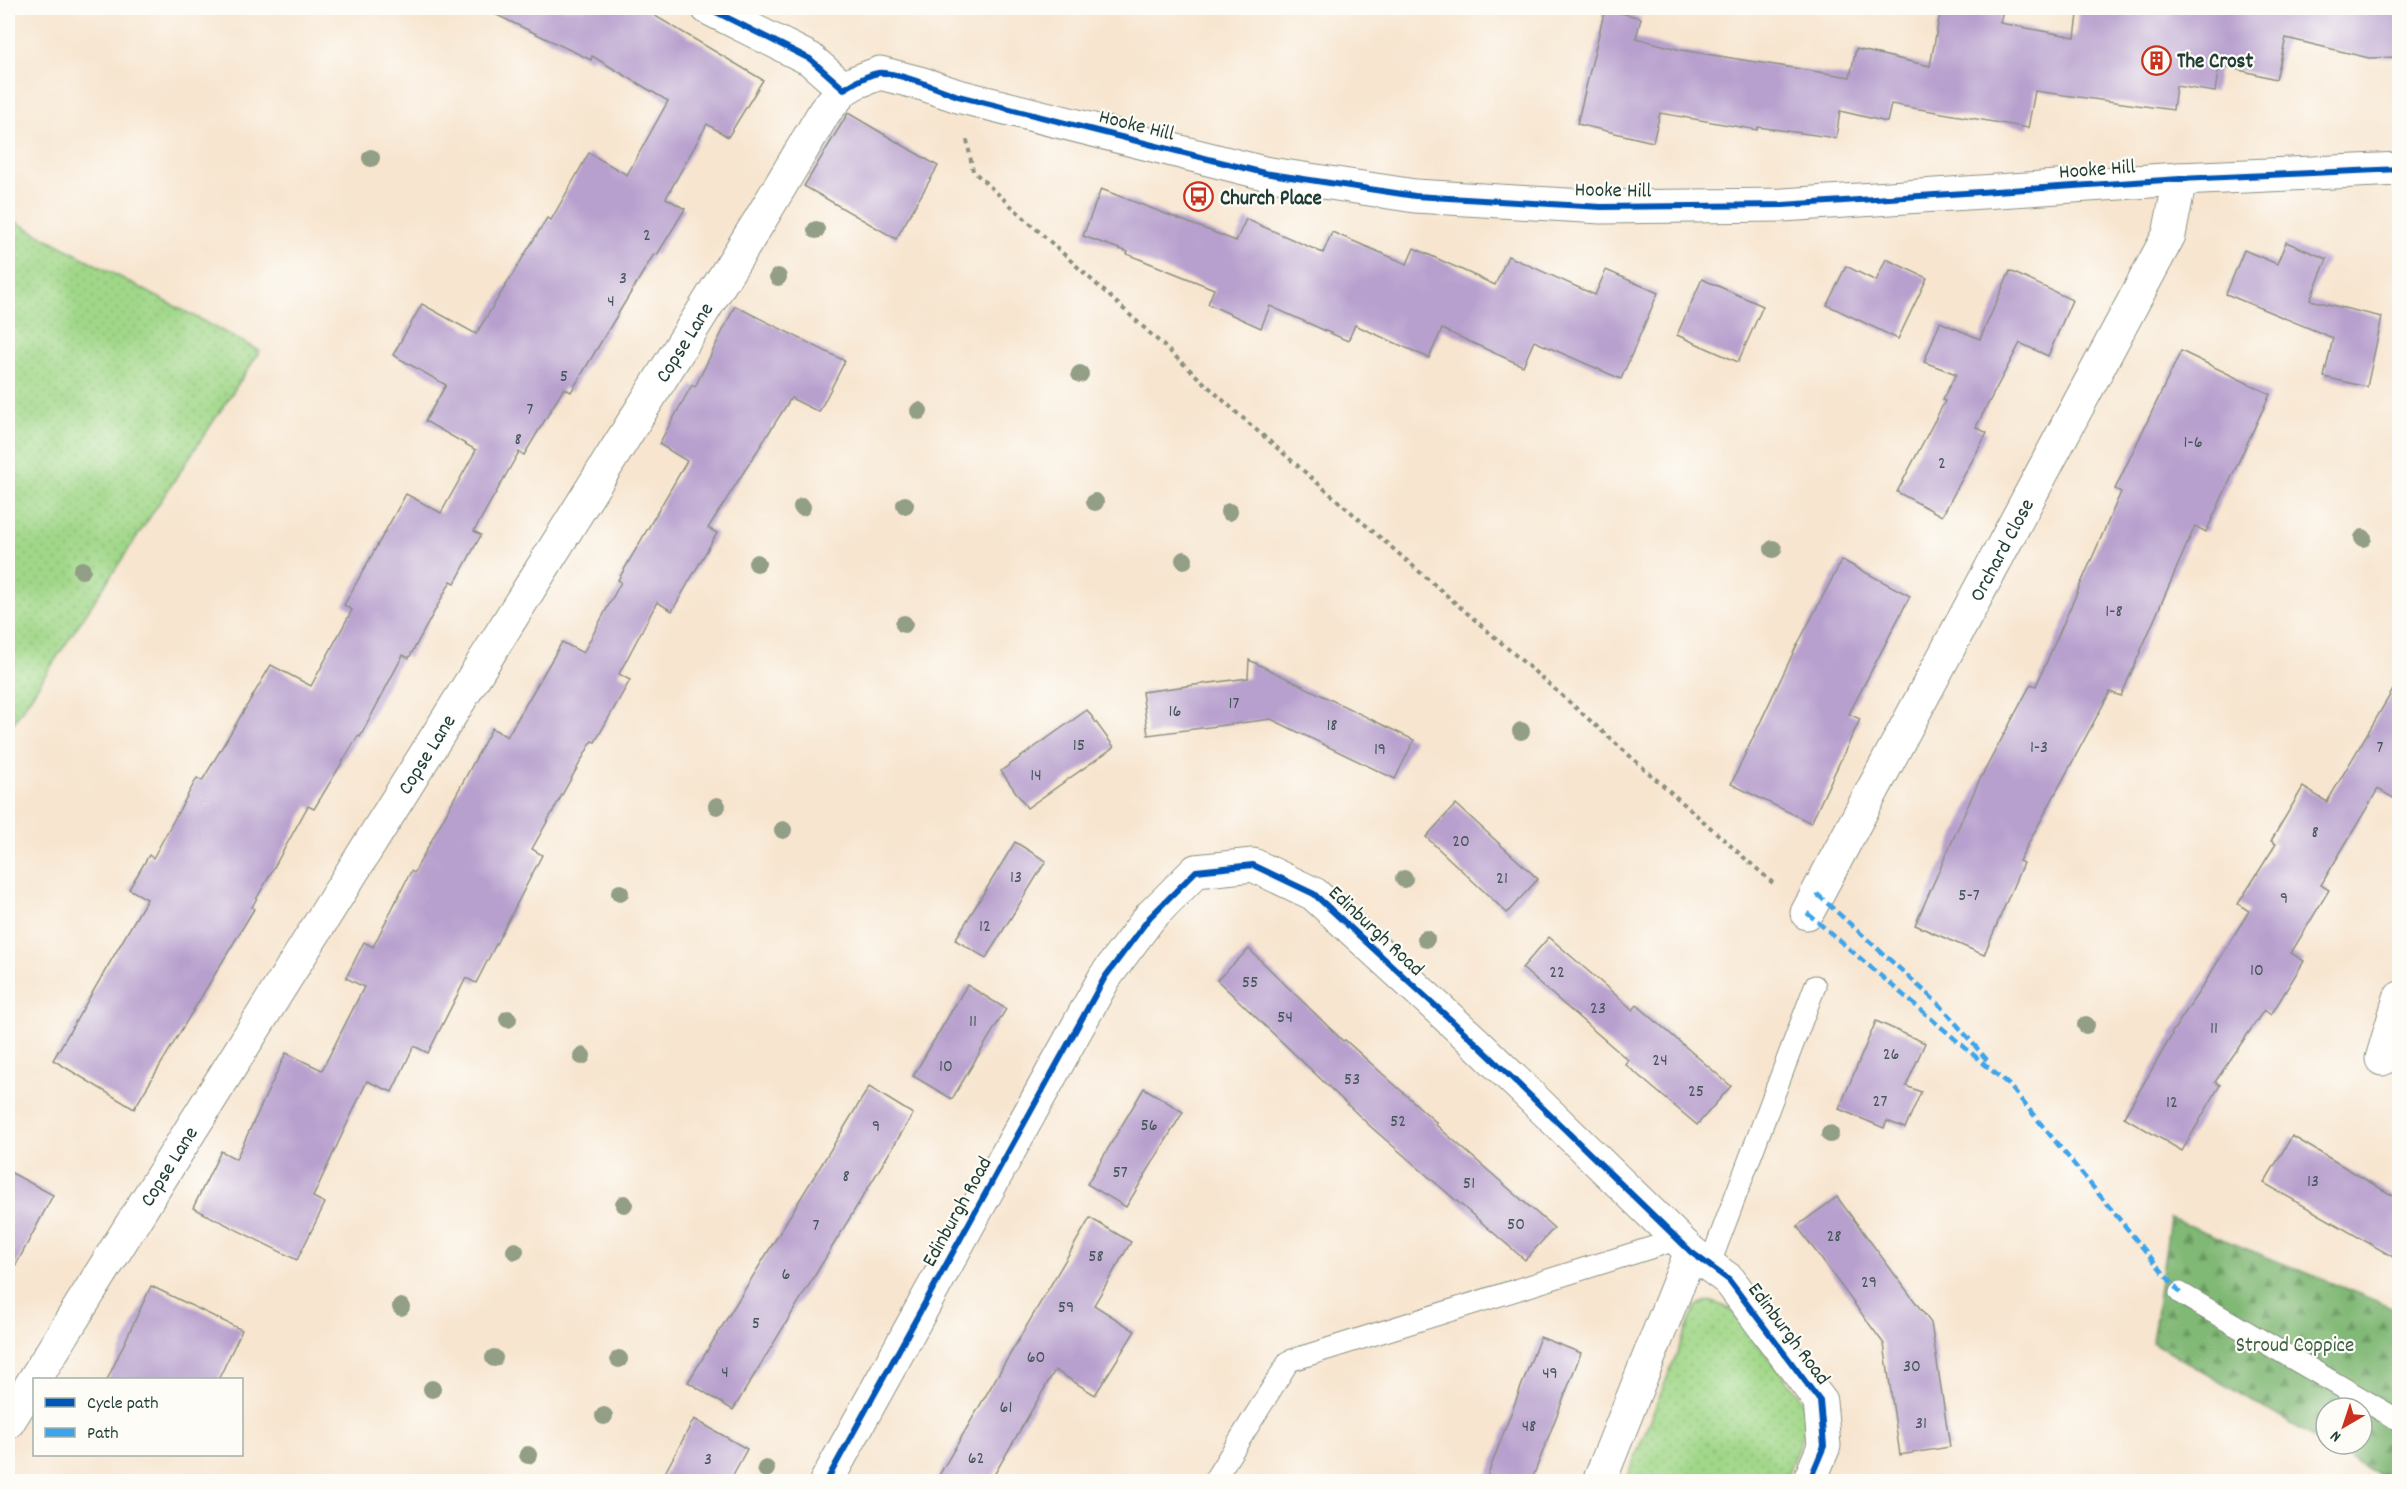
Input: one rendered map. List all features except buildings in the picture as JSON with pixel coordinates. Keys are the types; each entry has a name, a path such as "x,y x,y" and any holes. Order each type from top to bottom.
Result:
{"street":[{"path":"708,8 810,59 844,89"},
{"name":"Hooke Hill","path":"844,89 880,73 958,96 1264,173 1415,196 1601,207 1783,205 2180,179 2400,169"},
{"name":"Copse Lane","path":"36,1378 754,230 825,111 844,89"},
{"name":"Orchard Close","path":"1807,913 2169,235 2180,179"},
{"name":"Edinburgh Road","path":"826,1482 1105,976 1150,917 1196,871 1253,865 1314,894 1477,1044 1693,1252 1729,1280 1820,1401 1824,1446 1809,1482"},
{"path":"2382,1059 2400,998"},
{"path":"1599,1482 1693,1252"},
{"name":"Copse Lane","path":"8,1422 33,1382"}],"lane":[{"path":"1213,1482 1290,1361 1693,1252 1815,986"},
{"path":"2180,1293 2400,1421"}],"path":[{"path":"958,96 973,171 1237,413 1567,700 1807,913"}],"green space":[{"path":"8,218 260,351 8,731"},
{"name":"Stroud Coppice","path":"2170,1218 2399,1310 2399,1481 2388,1481 2346,1456 2374,1456 2374,1396 2314,1396 2314,1437 2152,1342"},
{"path":"1710,1301 1731,1309 1804,1402 1806,1427 1785,1481 1625,1482 1696,1306"}],"marked path":[{"path":"1817,894 1941,1006 1987,1060"},
{"path":"1807,913 2009,1085 2180,1293"}],"cycle path":[{"path":"708,8 810,59 844,89 874,74 886,73 958,96 1264,173 1415,196 1601,207 1783,205 2180,179 2400,169"},
{"path":"826,1482 1105,977 1150,917 1196,871 1253,865 1314,894 1477,1044 1691,1252 1729,1280 1820,1401 1824,1446 1809,1482"}],"place":[{"name":"The Crost","path":"2156,60"},
{"name":"Church Place","path":"1199,197"}]}
